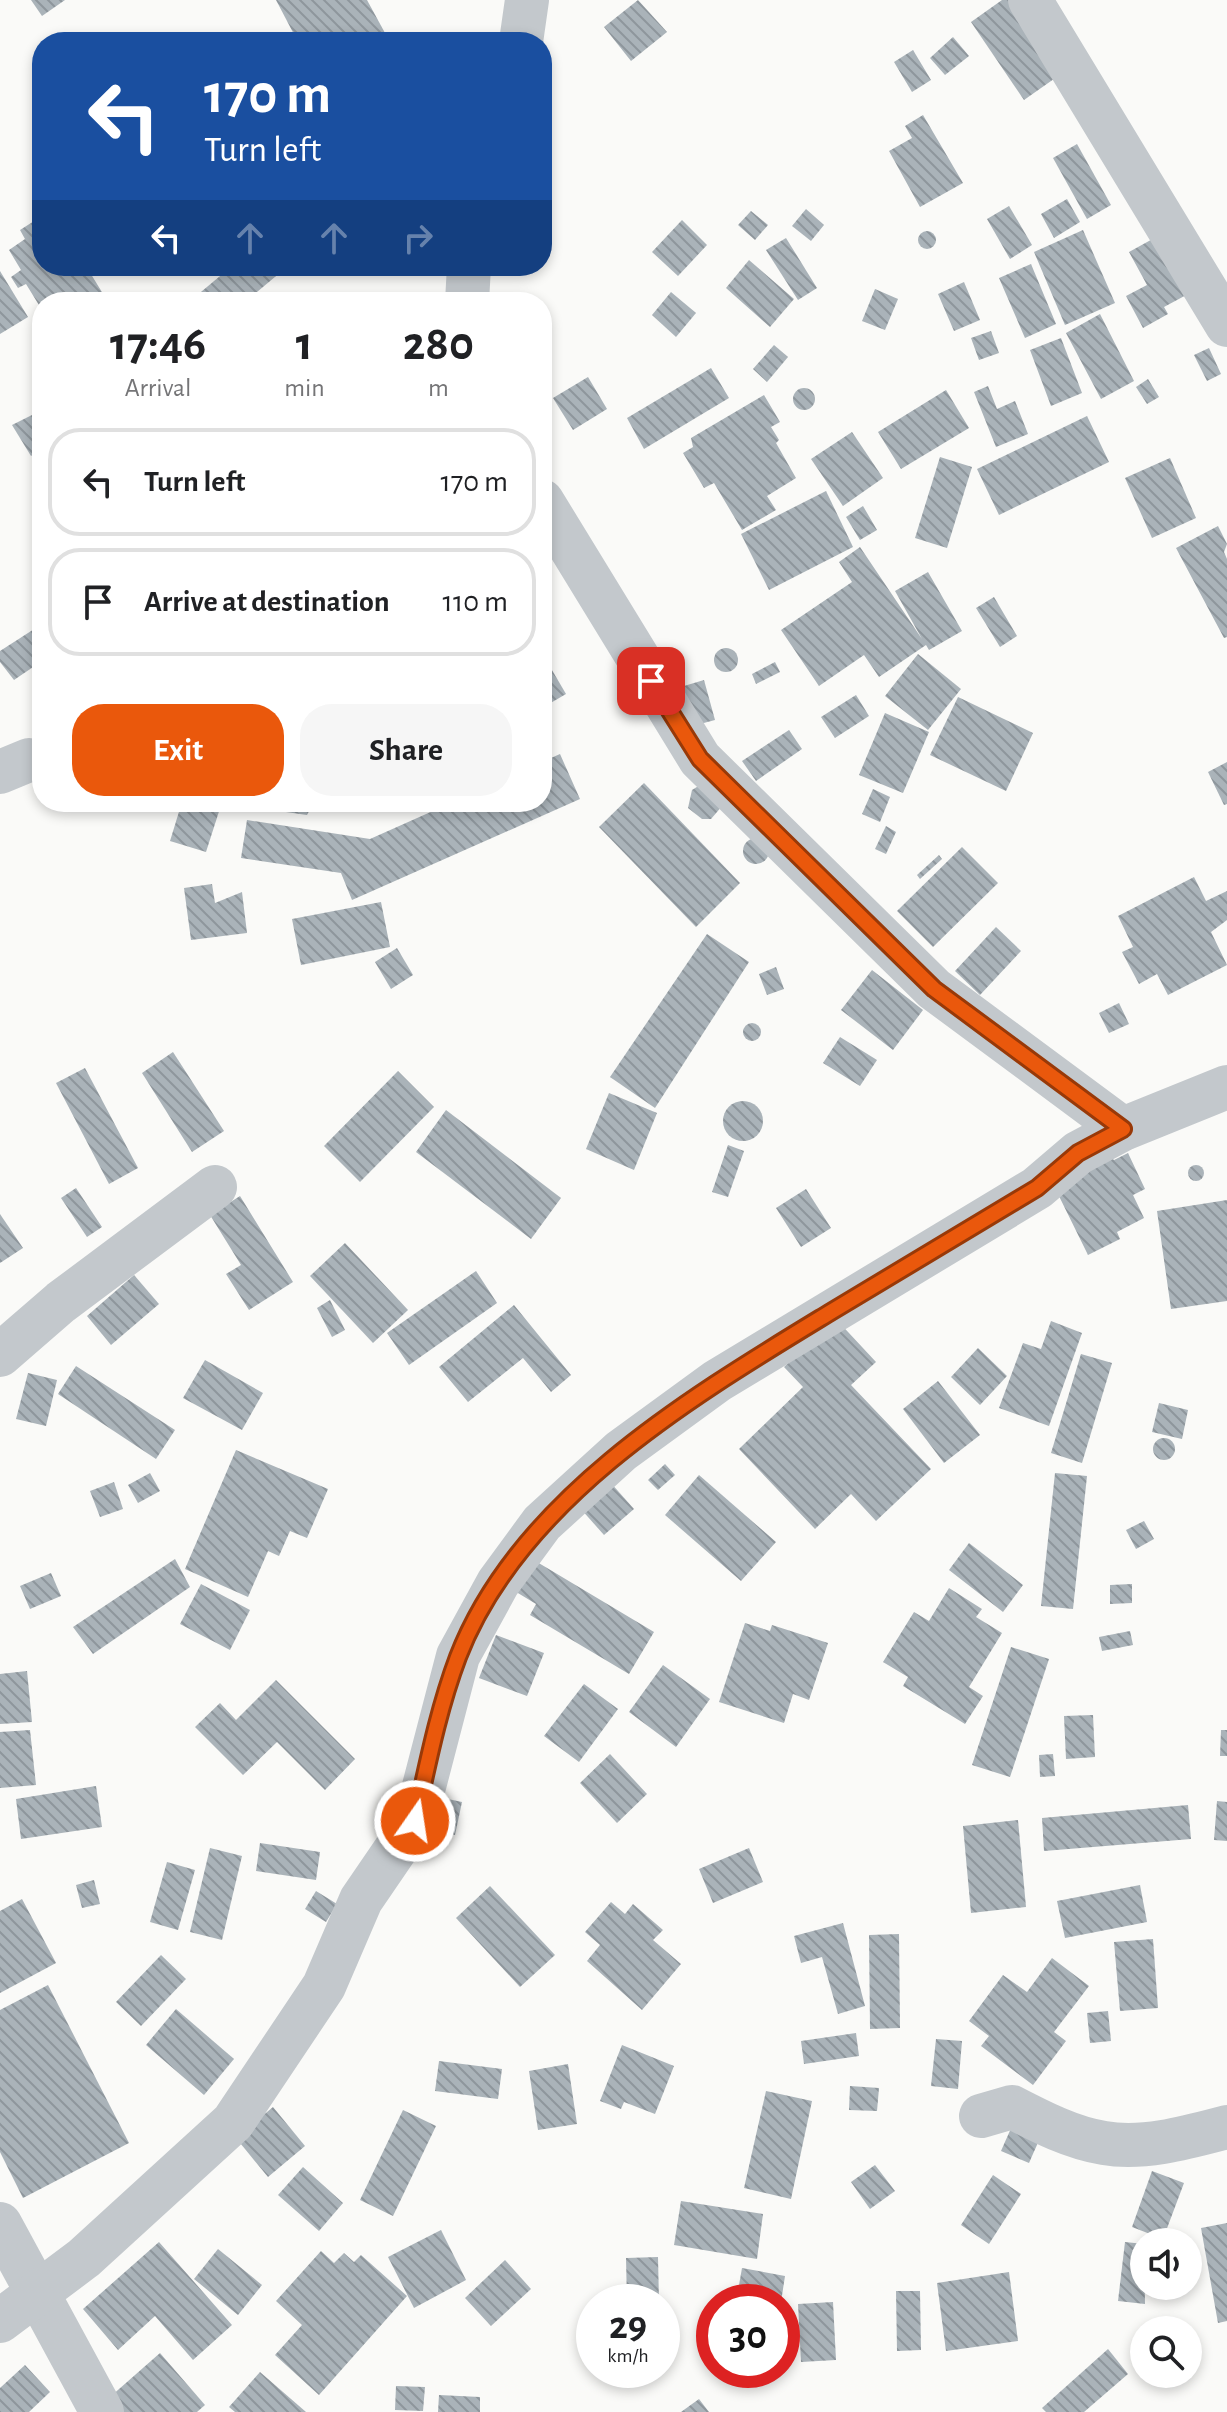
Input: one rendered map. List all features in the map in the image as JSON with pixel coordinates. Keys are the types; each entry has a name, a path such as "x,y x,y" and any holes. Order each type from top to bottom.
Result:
{"street":[{"path":"522,32 527,0"},
{"path":"1030,0 1227,325"},
{"path":"552,517 700,759 934,989 1123,1129"},
{"path":"0,2321 84,2258 233,2122 324,1986 361,1900 415,1821 458,1656 498,1583 542,1523 621,1451 717,1381 1037,1188 1078,1153 1123,1129 1227,1087"},
{"path":"0,1355 61,1302 215,1187"},
{"path":"981,2116 1012,2107 1055,2129 1106,2144 1179,2140 1227,2127"},
{"path":"0,2224 102,2412"}],"building":[{"path":"31,0 65,0 42,16"},
{"path":"276,0 367,0 384,32 293,32"},
{"path":"638,0 667,32 631,61 604,27"},
{"path":"1002,0 1009,0 1061,74 1024,100 971,22"},
{"path":"953,37 969,56 945,75 930,58"},
{"path":"913,50 931,80 912,92 894,62"},
{"path":"923,115 963,183 920,207 889,151 912,138 905,126"},
{"path":"1077,144 1111,205 1087,219 1053,158"},
{"path":"1067,199 1080,222 1054,238 1041,214"},
{"path":"1009,206 1032,245 1010,259 987,219"},
{"path":"806,209 824,225 811,241 792,226"},
{"path":"751,211 768,225 755,240 738,225"},
{"path":"682,220 707,245 678,276 652,252"},
{"path":"32,222 32,276 92,276 102,292 32,294 26,284 18,288 11,277 21,270 9,250 25,239 20,230"},
{"path":"1083,230 1115,303 1065,325 1034,252"},
{"path":"923,231 931,231 936,240 934,247 923,249 918,244 918,236"},
{"path":"1158,236 1190,293 1164,307 1168,314 1143,328 1126,296 1147,285 1129,252"},
{"path":"786,238 817,288 798,300 766,250"},
{"path":"749,260 794,299 770,327 726,288"},
{"path":"1031,264 1056,324 1025,338 999,278"},
{"path":"0,271 28,317 0,334"},
{"path":"220,276 276,276 257,292 201,292"},
{"path":"964,282 980,320 954,331 938,294"},
{"path":"875,289 898,299 885,330 862,321"},
{"path":"671,292 696,313 676,337 652,315"},
{"path":"1100,314 1134,381 1101,399 1066,333"},
{"path":"991,331 999,353 979,360 971,338"},
{"path":"1061,338 1082,393 1051,406 1030,350"},
{"path":"774,345 788,357 767,382 753,369"},
{"path":"1209,348 1221,374 1207,381 1194,355"},
{"path":"711,368 729,398 644,449 627,418"},
{"path":"588,377 607,409 573,430 553,398"},
{"path":"1148,379 1159,397 1147,404 1136,387"},
{"path":"988,386 997,409 1015,401 1028,434 996,447 974,392"},
{"path":"800,388 808,388 815,399 808,410 800,410 793,403 793,395"},
{"path":"946,390 969,428 901,469 878,432"},
{"path":"764,395 780,422 771,427 779,440 776,443 796,478 767,496 776,510 742,530 714,483 704,488 683,453 693,447 691,438"},
{"path":"32,415 31,456 12,425"},
{"path":"1087,416 1109,462 999,515 977,469"},
{"path":"852,432 883,478 843,506 811,459"},
{"path":"940,457 972,467 947,548 915,538"},
{"path":"1170,458 1196,518 1152,538 1125,478"},
{"path":"826,491 853,547 769,590 741,534"},
{"path":"863,506 877,530 860,540 846,517"},
{"path":"1218,526 1227,544 1224,552 1227,559 1227,637 1224,638 1176,548"},
{"path":"860,547 922,639 895,591 928,572 962,631 929,650 926,645 879,677 864,655 819,686 781,630 852,582 839,562"},
{"path":"994,597 1017,636 1000,647 976,608"},
{"path":"32,630 32,668 14,680 0,662 0,651"},
{"path":"726,648 735,651 738,660 735,669 726,672 717,669 714,660 717,651"},
{"path":"918,654 961,689 928,730 885,696"},
{"path":"775,662 780,672 756,684 752,674"},
{"path":"552,670 566,694 552,702"},
{"path":"704,680 715,720 685,728 674,689"},
{"path":"856,695 869,716 835,738 821,717"},
{"path":"958,697 1033,733 1006,791 930,755"},
{"path":"885,713 929,732 903,793 859,775"},
{"path":"789,730 802,749 756,781 742,761"},
{"path":"560,754 580,799 552,811 552,758"},
{"path":"1227,762 1227,804 1224,805 1208,772"},
{"path":"644,783 740,883 696,927 599,827"},
{"path":"700,785 723,805 711,819 702,819 688,808 692,790"},
{"path":"873,789 890,797 880,822 862,814"},
{"path":"179,812 219,812 206,852 170,841"},
{"path":"431,812 551,812 352,900 341,873 241,858 247,820 370,839"},
{"path":"886,826 896,832 886,854 875,849"},
{"path":"756,838 765,842 769,851 765,860 756,864 747,860 743,851 747,842"},
{"path":"962,847 998,883 933,947 897,911"},
{"path":"939,855 942,859 920,879 917,875"},
{"path":"1194,877 1206,901 1227,891 1227,920 1211,932 1227,965 1168,995 1157,974 1139,984 1122,952 1133,947 1118,916"},
{"path":"212,884 215,903 242,892 247,933 191,940 184,888"},
{"path":"381,902 390,947 301,965 292,919"},
{"path":"996,927 1021,951 980,995 955,971"},
{"path":"707,934 749,962 655,1108 610,1077"},
{"path":"397,948 413,975 391,989 375,962"},
{"path":"776,967 784,989 767,995 759,974"},
{"path":"872,970 923,1010 893,1050 841,1010"},
{"path":"1119,1003 1129,1024 1109,1033 1099,1013"},
{"path":"748,1023 756,1023 761,1032 759,1039 748,1041 743,1036 743,1028"},
{"path":"840,1037 877,1060 860,1086 823,1063"},
{"path":"173,1052 224,1131 192,1152 142,1073"},
{"path":"85,1068 138,1168 109,1184 56,1083"},
{"path":"398,1071 434,1107 360,1182 324,1146"},
{"path":"609,1093 657,1113 634,1170 586,1149"},
{"path":"743,1101 757,1107 763,1121 757,1135 743,1141 729,1135 723,1121 729,1107"},
{"path":"446,1110 561,1198 531,1239 416,1152"},
{"path":"728,1145 744,1151 728,1197 712,1192"},
{"path":"1128,1153 1145,1189 1133,1195 1144,1218 1117,1232 1120,1239 1088,1255 1055,1188 1112,1158 1114,1160"},
{"path":"1193,1165 1199,1165 1204,1173 1202,1179 1193,1181 1188,1176 1188,1170"},
{"path":"76,1188 102,1227 87,1237 61,1198"},
{"path":"806,1189 831,1228 801,1247 776,1208"},
{"path":"240,1196 293,1282 249,1310 226,1274 241,1265 210,1215"},
{"path":"1227,1200 1227,1301 1171,1309 1157,1211"},
{"path":"0,1214 23,1248 0,1263"},
{"path":"345,1243 408,1310 373,1343 310,1276"},
{"path":"476,1271 497,1303 409,1365 387,1333"},
{"path":"134,1275 159,1304 111,1345 87,1316"},
{"path":"330,1300 345,1330 332,1337 317,1308"},
{"path":"514,1305 571,1375 551,1392 523,1358 468,1402 439,1367"},
{"path":"835,1318 876,1362 851,1385 931,1469 876,1521 851,1494 815,1529 739,1449 803,1387 784,1367"},
{"path":"1051,1321 1082,1333 1049,1426 999,1408 1023,1343 1041,1349"},
{"path":"978,1348 1007,1376 980,1405 951,1377"},
{"path":"1081,1354 1112,1363 1082,1463 1051,1453"},
{"path":"205,1360 263,1393 242,1430 183,1398"},
{"path":"76,1366 175,1430 156,1459 58,1394"},
{"path":"28,1373 57,1380 46,1426 16,1419"},
{"path":"938,1381 980,1435 944,1463 903,1409"},
{"path":"1159,1403 1188,1410 1182,1439 1152,1432"},
{"path":"1164,1438 1172,1441 1175,1449 1172,1457 1164,1460 1156,1457 1153,1449 1156,1441"},
{"path":"236,1450 328,1489 307,1538 290,1531 279,1556 268,1551 248,1597 185,1569"},
{"path":"665,1464 675,1475 658,1490 648,1480"},
{"path":"150,1473 160,1491 138,1503 128,1485"},
{"path":"1055,1473 1087,1476 1073,1609 1041,1606"},
{"path":"699,1475 776,1542 741,1581 665,1515"},
{"path":"114,1482 123,1509 100,1517 90,1491"},
{"path":"610,1482 634,1509 604,1535 580,1508"},
{"path":"1144,1521 1154,1539 1136,1549 1126,1530"},
{"path":"969,1543 1023,1585 1003,1612 949,1570"},
{"path":"527,1556 654,1632 629,1674 530,1615 536,1604 508,1587"},
{"path":"175,1559 190,1587 93,1654 73,1627"},
{"path":"51,1573 61,1596 30,1609 20,1586"},
{"path":"201,1584 250,1610 230,1650 180,1624"},
{"path":"1132,1584 1132,1603 1110,1604 1110,1585"},
{"path":"949,1588 982,1609 976,1617 1002,1633 969,1687 983,1696 965,1724 903,1686 908,1677 883,1662 914,1612 929,1621"},
{"path":"745,1623 770,1631 772,1625 828,1643 809,1700 793,1694 784,1723 719,1702"},
{"path":"1130,1631 1133,1645 1102,1651 1099,1637"},
{"path":"496,1635 544,1653 527,1696 479,1678"},
{"path":"1011,1647 1049,1659 1010,1777 972,1765"},
{"path":"663,1665 710,1699 676,1747 629,1712"},
{"path":"27,1671 32,1722 0,1724 0,1674"},
{"path":"276,1680 355,1759 325,1790 277,1742 243,1775 195,1727 220,1703 236,1720"},
{"path":"584,1684 618,1709 579,1762 544,1736"},
{"path":"1093,1715 1095,1757 1066,1759 1064,1716"},
{"path":"30,1730 36,1785 0,1788 0,1732"},
{"path":"1221,1730 1227,1730 1227,1756 1220,1756"},
{"path":"610,1754 647,1794 617,1823 580,1783"},
{"path":"1053,1754 1055,1776 1040,1777 1039,1755"},
{"path":"96,1786 102,1827 21,1839 16,1799"},
{"path":"443,1798 462,1802 455,1835 435,1830"},
{"path":"1217,1801 1227,1802 1227,1841 1214,1840"},
{"path":"1188,1805 1191,1839 1044,1851 1042,1818"},
{"path":"1018,1820 1026,1907 971,1913 963,1826"},
{"path":"260,1843 320,1852 316,1880 256,1871"},
{"path":"210,1848 242,1856 222,1940 190,1932"},
{"path":"749,1848 763,1882 713,1903 699,1869"},
{"path":"167,1862 195,1870 178,1930 150,1922"},
{"path":"94,1880 100,1904 82,1908 76,1885"},
{"path":"1140,1885 1147,1922 1065,1938 1057,1901"},
{"path":"490,1886 555,1955 520,1987 456,1918"},
{"path":"316,1891 337,1904 326,1922 305,1909"},
{"path":"22,1899 56,1963 0,1993 0,1911"},
{"path":"611,1902 625,1914 633,1904 663,1930 653,1940 681,1964 642,2010 587,1961 600,1945 585,1932"},
{"path":"843,1923 865,2006 838,2014 822,1957 801,1963 794,1936"},
{"path":"899,1934 900,2028 870,2029 869,1935"},
{"path":"1153,1939 1158,2008 1120,2011 1114,1942"},
{"path":"161,1955 186,1979 141,2026 116,2002"},
{"path":"1052,1958 1089,1986 1054,2032 1066,2041 1033,2085 981,2046 989,2036 969,2021 1003,1975 1027,1992"},
{"path":"48,1985 129,2143 23,2198 0,2152 0,2010"},
{"path":"176,2009 234,2059 204,2095 146,2045"},
{"path":"1108,2011 1111,2041 1090,2043 1087,2013"},
{"path":"856,2033 859,2056 804,2064 801,2041"},
{"path":"936,2039 962,2041 958,2089 931,2086"},
{"path":"622,2045 674,2066 655,2114 624,2102 621,2109 600,2101"},
{"path":"439,2061 502,2069 498,2099 435,2091"},
{"path":"568,2064 577,2124 538,2130 529,2071"},
{"path":"850,2086 879,2088 877,2111 849,2110"},
{"path":"766,2091 812,2101 791,2199 744,2188"},
{"path":"273,2107 305,2146 268,2177 236,2138"},
{"path":"403,2110 436,2126 393,2216 360,2200"},
{"path":"1012,2126 1040,2138 1029,2163 1001,2151"},
{"path":"875,2165 895,2191 870,2209 851,2182"},
{"path":"303,2167 343,2203 319,2231 278,2195"},
{"path":"1152,2171 1184,2183 1167,2228 1132,2227"},
{"path":"993,2175 1021,2194 989,2244 961,2225"},
{"path":"681,2201 763,2214 757,2259 674,2245"},
{"path":"1227,2223 1227,2321 1218,2323 1201,2228"},
{"path":"441,2230 466,2280 414,2308 388,2257"},
{"path":"159,2242 232,2325 193,2360 155,2316 118,2350 83,2309"},
{"path":"1125,2242 1130,2243 1130,2300 1145,2300 1145,2304 1118,2301"},
{"path":"218,2249 262,2285 238,2315 194,2279"},
{"path":"321,2251 334,2263 344,2253 354,2262 361,2255 407,2296 319,2395 275,2355 302,2325 276,2301"},
{"path":"658,2257 659,2284 627,2284 626,2258"},
{"path":"505,2260 531,2289 491,2326 465,2298"},
{"path":"742,2268 785,2276 784,2284 739,2284"},
{"path":"1009,2272 1018,2341 946,2351 937,2283"},
{"path":"896,2291 920,2291 921,2350 897,2351"},
{"path":"833,2302 836,2360 801,2362 800,2304"},
{"path":"1108,2349 1128,2374 1084,2412 1046,2412 1042,2408"},
{"path":"160,2353 205,2405 197,2412 123,2412 110,2397"},
{"path":"25,2365 50,2392 29,2412 0,2412 0,2388"},
{"path":"260,2372 306,2412 235,2412 229,2407"},
{"path":"396,2386 425,2387 423,2411 395,2410"},
{"path":"439,2395 480,2397 480,2412 438,2412"},
{"path":"699,2399 709,2412 681,2412"}],"route":[{"path":"415,1821 458,1656 498,1583 542,1523 621,1451 717,1381 1037,1188 1078,1153 1123,1129 934,989 700,759 651,681"}]}
